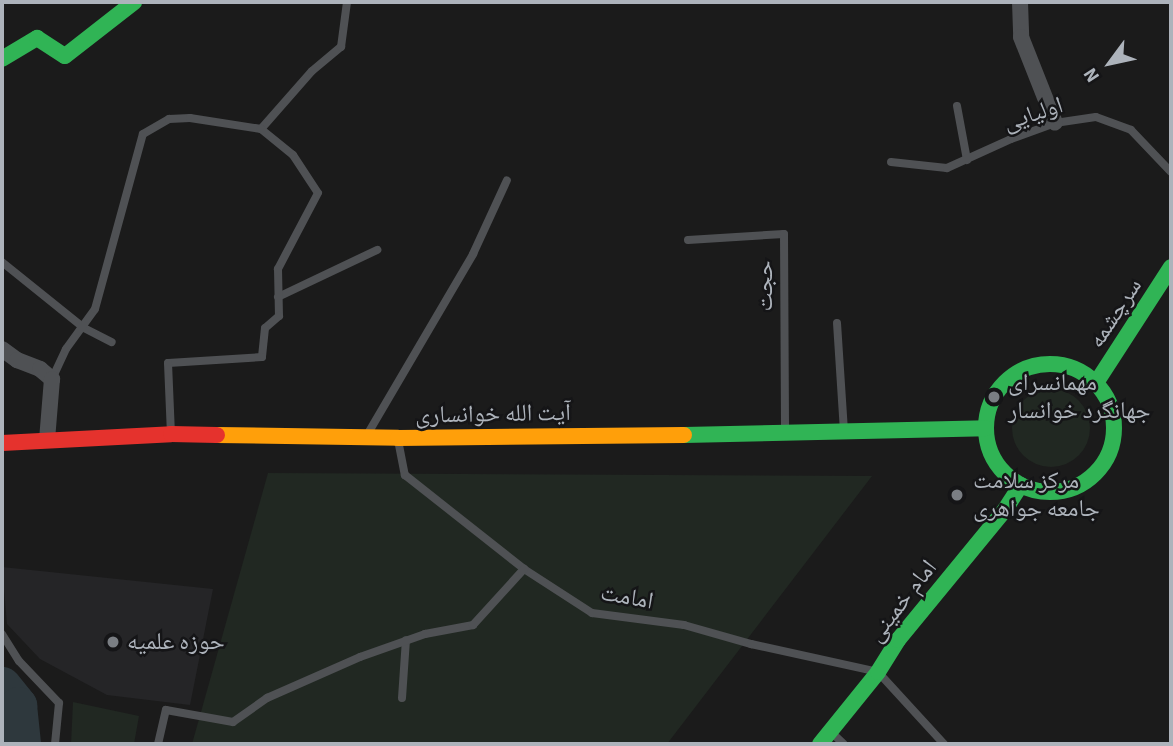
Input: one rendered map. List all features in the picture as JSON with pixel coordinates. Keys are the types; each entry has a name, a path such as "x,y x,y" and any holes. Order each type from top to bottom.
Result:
{"main road":[{"path":"2,59 37,38 65,56 134,2"},
{"name":"سرچشمه","path":"1096,383 1171,267"},
{"path":"1040,364 1061,364 1080,371 1096,383 1108,399 1114,419 1114,439 1107,458 1096,474 1070,489 1040,492 1021,485 995,461 988,445 986,428 994,395 1005,382 1021,370 1040,364"},
{"name":"آیت الله خوانساری","path":"2,443 171,434 398,438 785,435 844,430 986,428"},
{"name":"امام خمینی","path":"820,744 878,672 898,640 1004,511 1021,485"}],"street":[{"path":"1020,2 1020,37 1055,123"},
{"path":"2,349 17,360 40,369 52,379 47,440"}],"lane":[{"path":"261,129 312,71 341,47 347,2"},
{"path":"957,106 967,160"},
{"name":"اولیایی","path":"891,162 947,169 1012,139 1055,123 1096,117 1131,130 1171,172"},
{"path":"52,379 66,349 84,328 95,309 143,134 169,120 190,118 261,129 293,155 318,193 278,269 279,316 265,328 262,357 168,363 171,434"},
{"path":"367,436 473,254 507,180"},
{"name":"حجت","path":"688,240 784,234 785,435"},
{"path":"278,297 377,250"},
{"path":"2,262 84,328 112,342"},
{"path":"837,323 844,430"},
{"name":"امامت","path":"398,438 405,475 524,569 592,614 684,625 751,644 878,672"},
{"path":"158,744 166,710 233,723 267,698 360,657 406,640 473,625 524,569"},
{"path":"2,634 19,661 59,703 55,744"},
{"path":"402,698 406,640"},
{"path":"878,672 943,744"},
{"path":"830,731 844,744"}],"shaded area":[{"path":"1051,389 1066,392 1079,400 1087,413 1090,428 1087,443 1079,456 1066,464 1051,467 1036,464 1023,456 1015,443 1012,428 1015,413 1023,400 1036,392"},
{"path":"268,473 872,476 667,744 192,744"},
{"name":"حوزه علمیه","path":"2,567 213,589 190,705 107,695 40,659 7,624"},
{"path":"73,702 139,716 134,744 71,744"}],"waterway":[{"path":"2,685 18,705 22,744"}],"traffic: fast":[{"path":"2,59 37,38 65,56 134,2"},
{"path":"1096,383 1171,267"},
{"path":"1050,364 1075,369 1095,383 1109,403 1114,428 1109,453 1095,473 1075,487 1050,492 1025,487 1005,473 991,453 986,428 991,403 1005,383 1025,369 1050,364"},
{"path":"684,435 986,428"},
{"path":"820,744 878,672 898,640 1004,511 1021,485"}],"traffic: slow":[{"path":"217,435 398,438 684,435"}],"traffic: jam":[{"path":"2,443 171,434 217,435"}],"place":[{"name":"مهمانسرای جهانگرد خوانسار","path":"994,397"},
{"name":"مرکز سلامت جامعه جواهری","path":"957,495"},
{"name":"حوزه علمیه","path":"113,642"}]}
